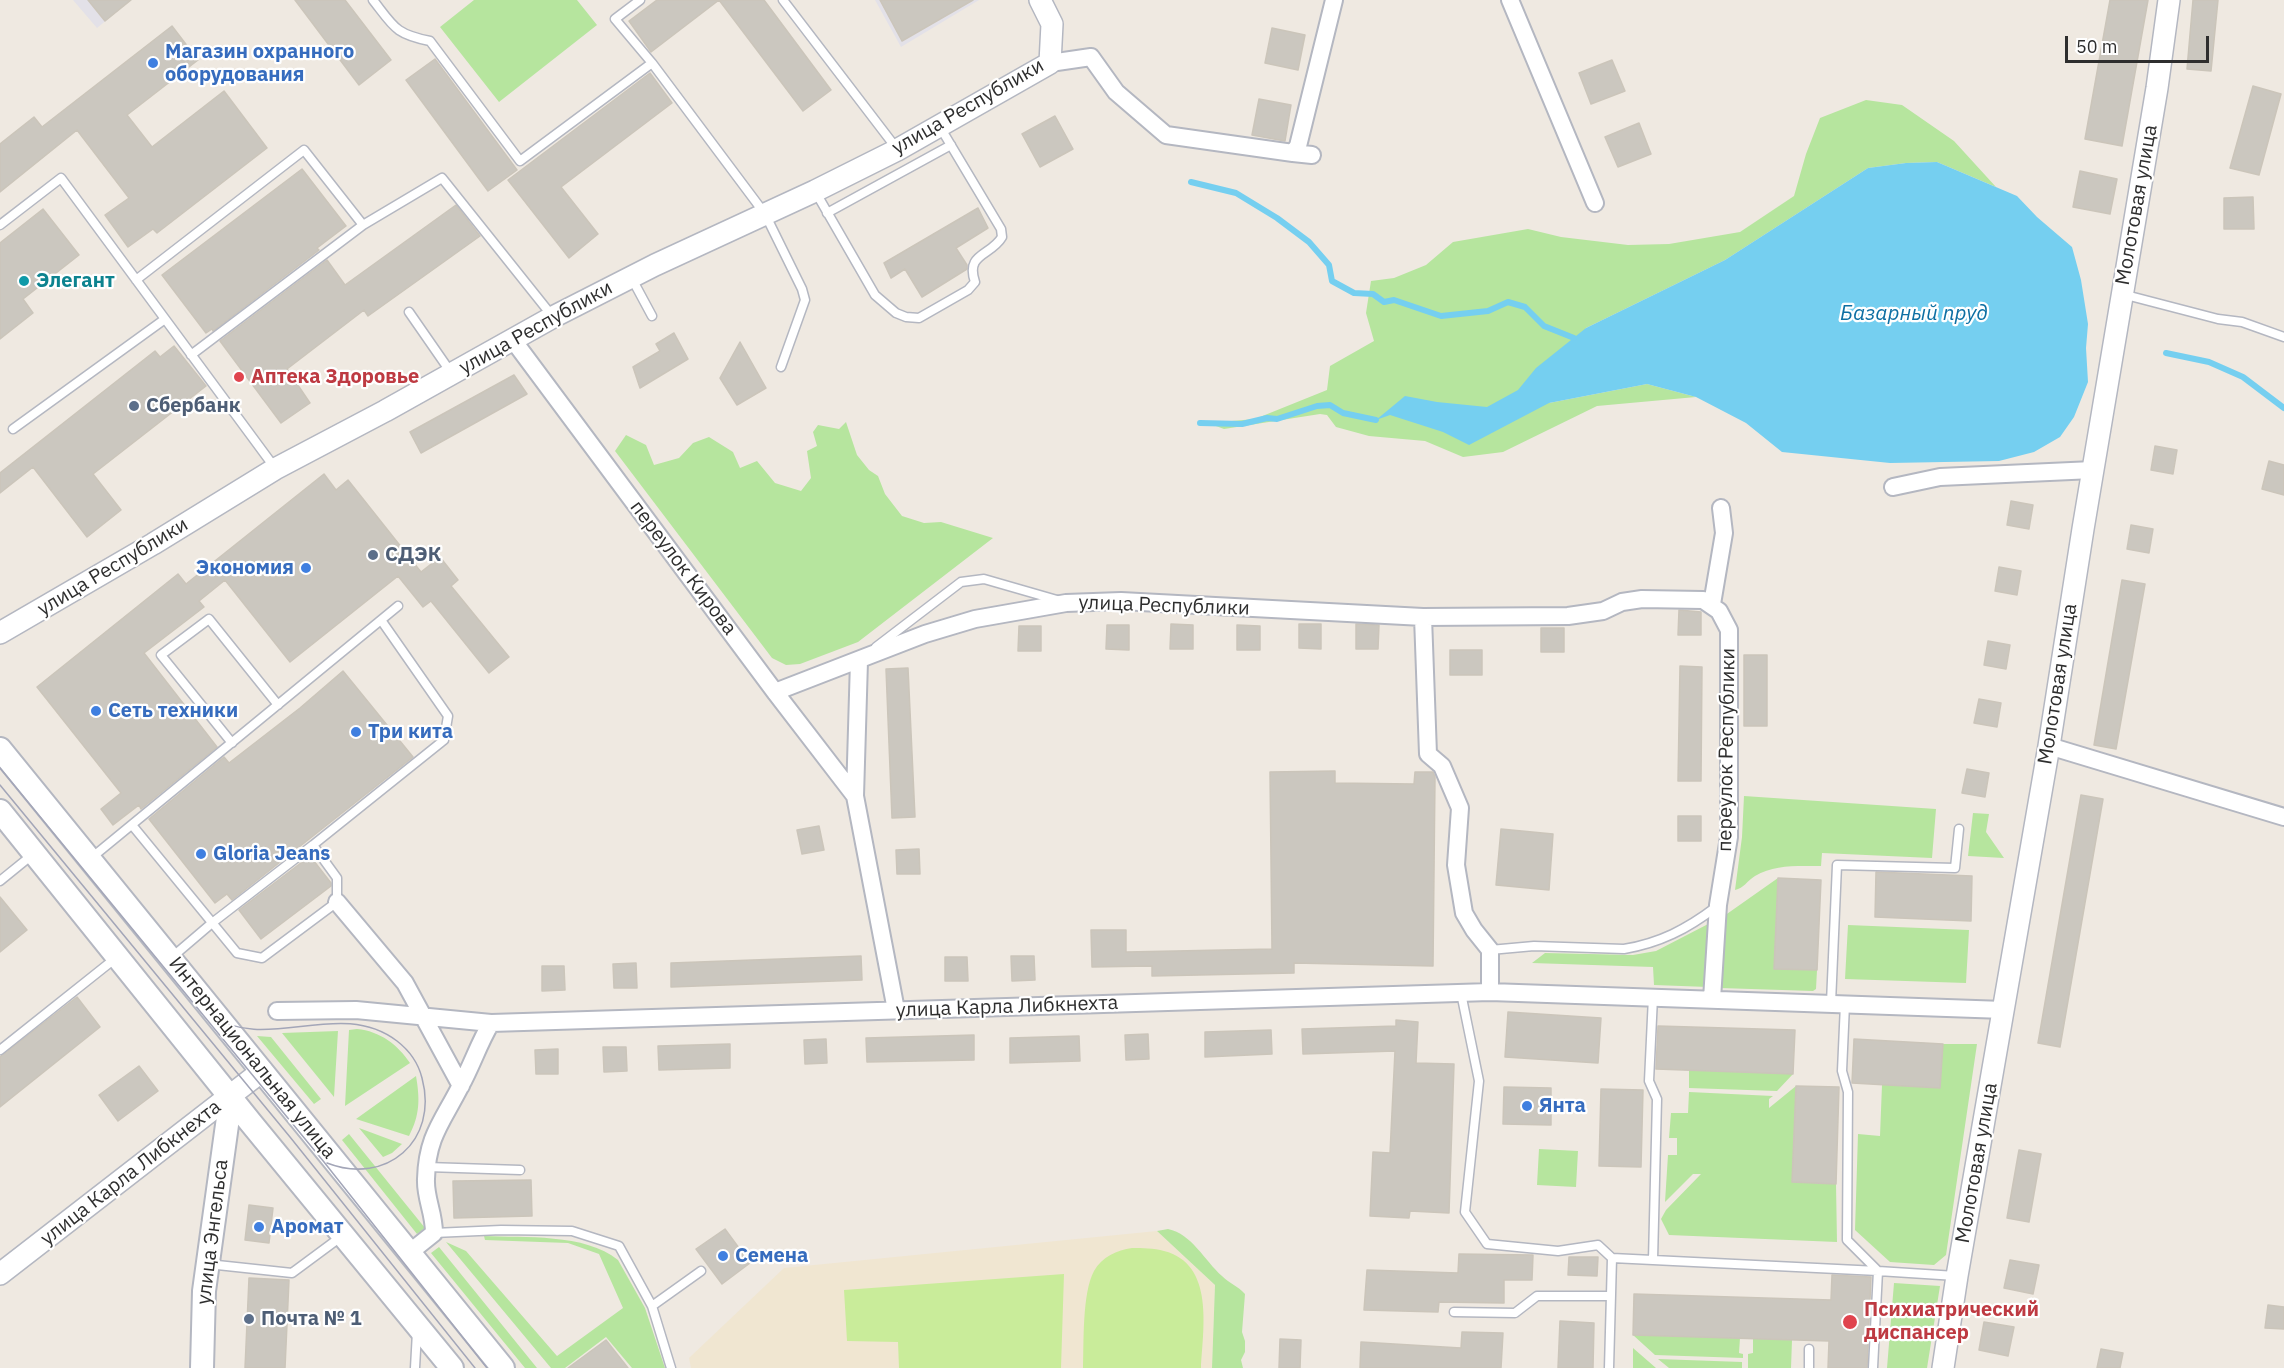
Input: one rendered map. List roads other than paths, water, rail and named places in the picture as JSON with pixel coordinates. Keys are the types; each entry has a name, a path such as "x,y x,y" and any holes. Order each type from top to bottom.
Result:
{"main road":[{"name":"Интернациональная улица","path":"0,749 503,1368"},
{"name":"Интернациональная улица","path":"0,811 452,1368"},
{"name":"улица Энгельса","path":"202,1368 204,1291 231,1096"}],"street":[{"name":"улица Республики","path":"0,633 153,544 275,468 386,411 553,317 631,277 897,150 1050,63 1052,24 1040,0"},
{"path":"1293,153 1298,146 1334,0"},
{"path":"1510,0 1596,202"},
{"name":"Молотовая улица","path":"1945,1368 1957,1276 2049,746 2092,470 2157,88 2169,0"},
{"path":"1050,63 1091,57 1116,92 1166,135 1312,154"},
{"name":"переулок Кирова","path":"513,340 855,796"},
{"path":"1893,487 1940,477 2092,470"},
{"path":"1712,604 1724,533 1721,508"},
{"name":"улица Республики","path":"775,692 925,634 975,619 1066,603 1120,601 1423,617 1568,616 1603,611 1622,602 1642,599 1703,600 1712,604"},
{"name":"переулок Республики","path":"1712,604 1719,611 1729,630 1729,837 1718,905 1712,999"},
{"path":"1423,617 1428,754 1442,766 1460,808 1456,865 1464,913 1490,950 1490,992"},
{"name":"переулок Кирова","path":"859,661 855,796 896,1010"},
{"path":"2049,746 2284,817"},
{"path":"337,902 405,983 461,1086"},
{"name":"улица Карла Либкнехта","path":"277,1011 356,1010 491,1023 1490,992 2004,1010"},
{"path":"409,1252 434,1233 434,1216 427,1198 429,1148 440,1120 461,1086 491,1023"},
{"name":"улица Карла Либкнехта","path":"0,1274 262,1071"}],"lane":[{"path":"373,0 396,30 407,36 430,40 520,161 652,63"},
{"path":"640,0 615,19 652,63 765,214 802,289 805,300 781,366"},
{"path":"783,0 897,150"},
{"path":"815,191 875,295 896,313 919,318 968,290 975,282 971,272 974,262 988,250 997,246 1002,237 1000,229 940,126"},
{"path":"828,213 951,145"},
{"path":"136,280 304,150 363,225"},
{"path":"0,225 61,178 275,468"},
{"path":"191,355 363,225 442,178 553,317"},
{"path":"631,277 652,316"},
{"path":"2122,294 2218,319 2242,322 2284,337"},
{"path":"409,312 452,374"},
{"path":"13,429 165,319"},
{"path":"859,661 961,582 984,579 1066,603"},
{"path":"90,860 398,606"},
{"path":"232,743 162,655 209,619 278,705"},
{"path":"170,958 444,740 448,716 381,620"},
{"path":"132,825 237,953 262,958 337,902 338,878 313,845"},
{"path":"1873,1368 1878,1271 1847,1240 1848,1092 1842,1071 1838,1003 1838,865 1955,868 1959,829"},
{"path":"0,881 34,853"},
{"path":"1490,950 1534,946 1624,949 1635,947 1672,936 1695,923 1718,905"},
{"path":"0,1050 118,956"},
{"path":"1461,993 1479,1081 1465,1212 1487,1244 1558,1251 1599,1245 1612,1258 1957,1276"},
{"path":"1653,996 1649,1082 1657,1099 1653,1260"},
{"path":"427,1167 520,1170"},
{"path":"434,1233 501,1230 572,1231 619,1246 652,1306 671,1368"},
{"path":"208,1264 292,1273 343,1235"},
{"path":"1609,1368 1612,1258"},
{"path":"652,1306 700,1271"},
{"path":"1454,1312 1515,1313 1538,1296 1611,1296"},
{"path":"415,1368 417,1326"},
{"path":"1809,1349 1809,1368"}],"water":[{"name":"Базарный пруд","path":"1937,162 2017,196 2072,247 2081,280 2088,324 2086,348 2088,382 2074,417 2060,437 2034,452 1999,461 1890,463 1782,452 1746,423 1696,397 1647,384 1549,403 1469,445 1443,432 1390,415 1376,420 1405,396 1487,407 1518,390 1536,368 1586,328 1725,260 1868,168"}],"waterway":[{"path":"1191,182 1236,193 1277,218 1309,242 1329,265 1332,281 1354,293 1373,294 1384,302 1394,300 1441,316 1488,311 1508,302 1525,307 1544,326 1574,338"},
{"path":"2166,353 2209,362 2243,377 2284,408"},
{"path":"1200,423 1242,424 1267,418 1277,419 1317,406 1330,405 1343,413 1376,420"}],"tram line":[{"path":"0,768 324,1162 487,1368"},
{"path":"0,785 290,1137 475,1368"},
{"path":"210,1015 232,1026 255,1029 351,1024 375,1029 397,1041 410,1053 422,1078 425,1101 423,1121 415,1139 403,1153 387,1163 369,1168 349,1169 327,1163"}],"place":[{"name":"Магазин охранного оборудования","path":"153,63"},
{"name":"Элегант","path":"24,281"},
{"name":"Аптека Здоровье","path":"239,377"},
{"name":"Сбербанк","path":"134,406"},
{"name":"СДЭК","path":"373,555"},
{"name":"Экономия","path":"306,568"},
{"name":"Сеть техники","path":"96,711"},
{"name":"Три кита","path":"356,732"},
{"name":"Gloria Jeans","path":"201,854"},
{"name":"Янта","path":"1527,1106"},
{"name":"Аромат","path":"259,1227"},
{"name":"Семена","path":"723,1256"},
{"name":"Почта № 1","path":"249,1319"},
{"name":"Психиатрический диспансер","path":"1850,1322"}]}
